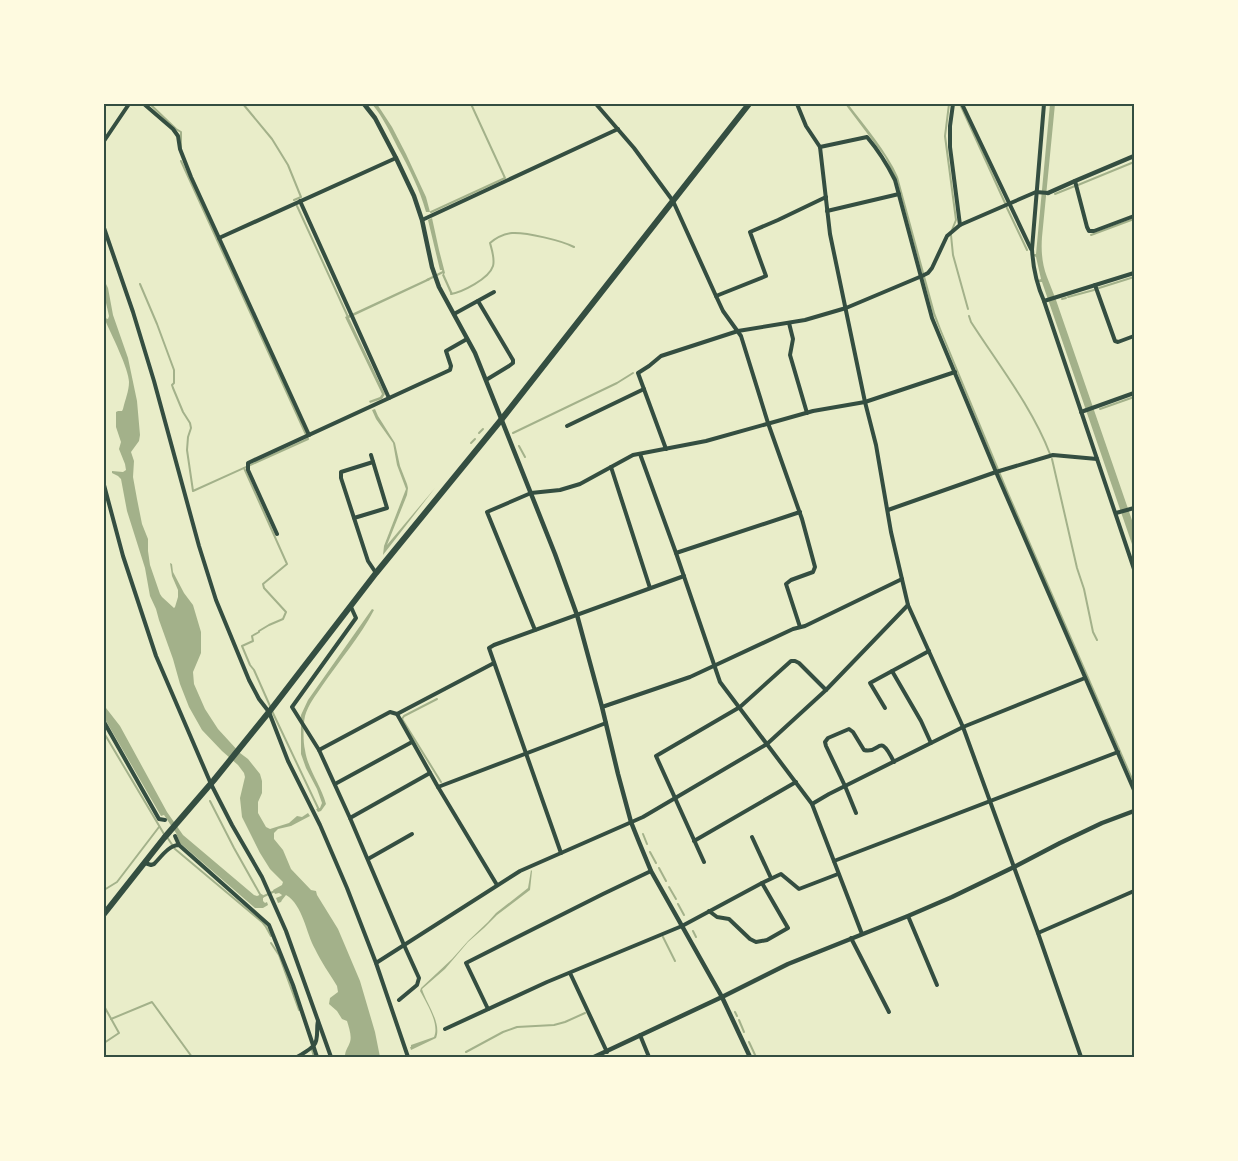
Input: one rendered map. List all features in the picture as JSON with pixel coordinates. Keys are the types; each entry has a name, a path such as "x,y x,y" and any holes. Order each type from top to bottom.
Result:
{"highway":[{"path":"104,914 164,838 268,713 376,573 501,420 750,104"}],"street":[{"path":"104,141 128,104"},
{"path":"144,104 173,129 178,136 180,149 187,168 309,435"},
{"path":"364,104 375,118 414,196 422,220 432,267 439,286 486,380 532,493 577,615 631,822 651,871 722,997 750,1057"},
{"path":"596,104 634,148 673,201 723,311 741,336 768,423 800,512 815,568 813,572 789,580 786,584 800,627"},
{"path":"797,104 806,126 820,147 830,234 864,402 876,445 891,532 908,605 964,727 1081,1057"},
{"path":"953,104 950,147 960,226"},
{"path":"962,104 1032,251"},
{"path":"1044,104 1032,251 1033,267 1037,285 1046,300 1134,569"},
{"path":"422,220 618,129"},
{"path":"820,147 867,137 888,166 895,180 932,318 996,472 1134,790"},
{"path":"666,448 638,374 660,356 738,331 806,320 846,308 922,276 932,268 947,236 960,226 1038,192 1048,193 1134,156"},
{"path":"220,238 396,158"},
{"path":"1075,181 1089,231 1094,231 1134,216"},
{"path":"827,210 899,194"},
{"path":"716,296 766,276 750,232 826,197"},
{"path":"300,201 389,398"},
{"path":"104,228 154,381 199,546 216,600 249,680 268,713 288,762 320,825 348,888 408,1057"},
{"path":"1046,300 1134,273"},
{"path":"1095,285 1115,341 1118,342 1134,336"},
{"path":"454,314 494,292"},
{"path":"478,301 513,360 513,363 509,366 486,380"},
{"path":"789,323 793,339 790,355 807,413"},
{"path":"277,534 248,470 248,463 450,370 451,366 446,351 467,339"},
{"path":"535,630 487,512 532,493 560,490 580,484 633,455 706,441 807,413 864,402 955,372"},
{"path":"566,426 644,389"},
{"path":"1083,411 1134,393"},
{"path":"640,454 720,682 812,804 862,934"},
{"path":"354,518 387,508 371,455"},
{"path":"888,510 996,472 1054,455 1097,459"},
{"path":"373,462 341,472 341,478 368,561 376,573"},
{"path":"611,467 650,588"},
{"path":"104,485 123,556 156,656 232,825 262,877 291,944 331,1057"},
{"path":"1117,513 1133,508"},
{"path":"676,553 800,512"},
{"path":"561,853 489,648 684,576"},
{"path":"602,707 690,676 805,626 902,579"},
{"path":"376,963 520,871 654,812 767,744 826,690 908,605"},
{"path":"351,606 356,618 292,707 319,750 335,784 419,978 418,985 399,1000"},
{"path":"885,708 870,683 929,651"},
{"path":"704,862 656,756 740,708 793,661 799,663 826,690"},
{"path":"396,714 494,664"},
{"path":"892,671 921,721 931,743"},
{"path":"812,804 964,727 1085,678"},
{"path":"319,750 390,712 396,714 497,885"},
{"path":"104,722 159,820 165,820"},
{"path":"438,787 606,723"},
{"path":"856,813 826,746 826,740 849,729 853,732 864,750 868,751 884,746 894,762"},
{"path":"335,784 412,742"},
{"path":"834,861 1118,752"},
{"path":"350,818 430,773"},
{"path":"694,841 796,782"},
{"path":"594,1057 788,964 952,897 1102,823 1134,811"},
{"path":"368,859 412,834"},
{"path":"174,836 179,845 269,925 293,985 318,1057"},
{"path":"752,837 771,878"},
{"path":"145,863 154,864 171,847 179,845"},
{"path":"488,1009 466,964 651,871"},
{"path":"445,1029 547,982 682,926 771,878 782,874 799,889 838,874"},
{"path":"709,911 716,917 729,920 750,940 759,943 767,940 788,928 762,883"},
{"path":"1038,933 1134,891"},
{"path":"908,916 936,985"},
{"path":"851,938 889,1012"},
{"path":"570,973 607,1052"},
{"path":"297,1057 314,1045 318,1021"},
{"path":"640,1036 649,1057"}],"shaded area":[{"path":"372,104 377,104 392,127 426,197 430,212 426,212 406,163 380,114"},
{"path":"845,104 848,104 875,139 898,177 941,329 1008,491 1134,781 1134,785 1006,492 933,314 897,181 885,157"},
{"path":"1050,104 1055,104 1042,237 1043,262 1134,526 1134,550 1042,282 1038,280 1041,279 1034,254 1036,254"},
{"path":"432,218 444,274 453,294 451,295 442,275 442,270 440,270 428,220"},
{"path":"429,278 430,280 349,318 385,394 382,399 370,403 369,401 380,397 382,394 345,317"},
{"path":"104,280 108,288 113,315 128,358 137,401 140,435 139,441 131,452 134,461 133,477 142,524 148,539 150,565 160,594 175,607 178,590 172,576 170,563 184,593 193,605 201,632 201,653 193,672 194,684 205,709 218,729 260,774 262,793 258,802 258,813 266,827 270,829 289,823 297,816 302,817 308,813 310,816 291,826 278,829 274,833 274,839 283,850 291,869 311,890 316,891 338,929 360,981 375,1032 380,1057 345,1057 351,1040 347,1021 342,1019 329,1004 330,998 338,992 337,986 317,954 296,905 286,895 278,903 276,898 282,895 279,893 275,894 273,890 282,885 283,882 270,869 242,817 240,798 245,777 244,773 202,730 189,707 180,684 150,596 145,568 127,511 121,479 112,473 112,471 123,472 126,470 119,449 121,442 116,427 116,412 123,409 129,382 123,360 105,320 109,316 104,294"},
{"path":"375,409 395,443 400,466 408,488 387,545 435,488 383,555 384,546 406,489 397,465 393,443 376,419 372,410"},
{"path":"372,609 374,610 362,630 315,697 305,716 304,747 326,804 318,812 316,809 320,808 322,803 301,754 301,715 308,700"},
{"path":"104,701 106,708 120,726 167,812 183,835 254,895 262,894 264,897 263,901 267,902 268,905 263,908 255,908 180,843 164,815 161,816 106,721"},
{"path":"531,870 530,890 497,915 468,942 445,969 422,989 437,1026 436,1038 411,1050 411,1045 434,1037 435,1032 434,1020 420,991 421,988 496,913 528,888"}],"waterway":[{"path":"150,104 181,132 181,148"},
{"path":"243,104 272,139 288,165 301,197 294,200"},
{"path":"431,212 505,178 471,104"},
{"path":"949,104 945,136 956,220 952,230"},
{"path":"960,104 1005,203"},
{"path":"140,284 174,370 173,388 190,423 191,428 187,450 193,491 308,439 181,161"},
{"path":"1078,185 1134,162"},
{"path":"1055,194 1075,186"},
{"path":"297,206 348,317"},
{"path":"1007,208 1027,250"},
{"path":"1091,235 1134,219"},
{"path":"451,294 462,291 486,276 493,266 494,260 490,243 503,235 512,233 535,235 574,247"},
{"path":"951,235 953,255 968,309"},
{"path":"427,280 443,272"},
{"path":"1099,288 1134,277"},
{"path":"1068,297 1094,290"},
{"path":"1062,299 1066,298"},
{"path":"969,316 971,322 1034,419 1050,454"},
{"path":"513,433 617,383 633,373"},
{"path":"1100,409 1134,397"},
{"path":"479,433 483,429"},
{"path":"471,443 475,439"},
{"path":"519,446 525,457"},
{"path":"1052,459 1077,568 1084,589 1093,632 1097,640"},
{"path":"244,468 287,564 263,584 264,588 286,612 283,619 259,631 252,636 253,641 242,646 270,706"},
{"path":"437,699 404,716 402,719 441,782"},
{"path":"272,711 319,810"},
{"path":"104,733 164,834"},
{"path":"210,801 261,896"},
{"path":"104,890 117,882 159,827"},
{"path":"643,834 647,844"},
{"path":"167,837 175,849 262,922 271,936"},
{"path":"650,852 656,863"},
{"path":"659,868 666,881"},
{"path":"669,887 676,899"},
{"path":"262,897 275,891"},
{"path":"678,904 684,915"},
{"path":"693,931 696,937"},
{"path":"663,937 675,961"},
{"path":"271,943 279,955 299,1010"},
{"path":"111,1019 152,1002 192,1057"},
{"path":"104,1006 119,1033 104,1043"},
{"path":"735,1012 737,1016"},
{"path":"466,1052 503,1032 517,1027 554,1025 585,1013"},
{"path":"739,1020 744,1032"},
{"path":"749,1042 756,1057"},
{"path":"312,1050 314,1057"}]}
